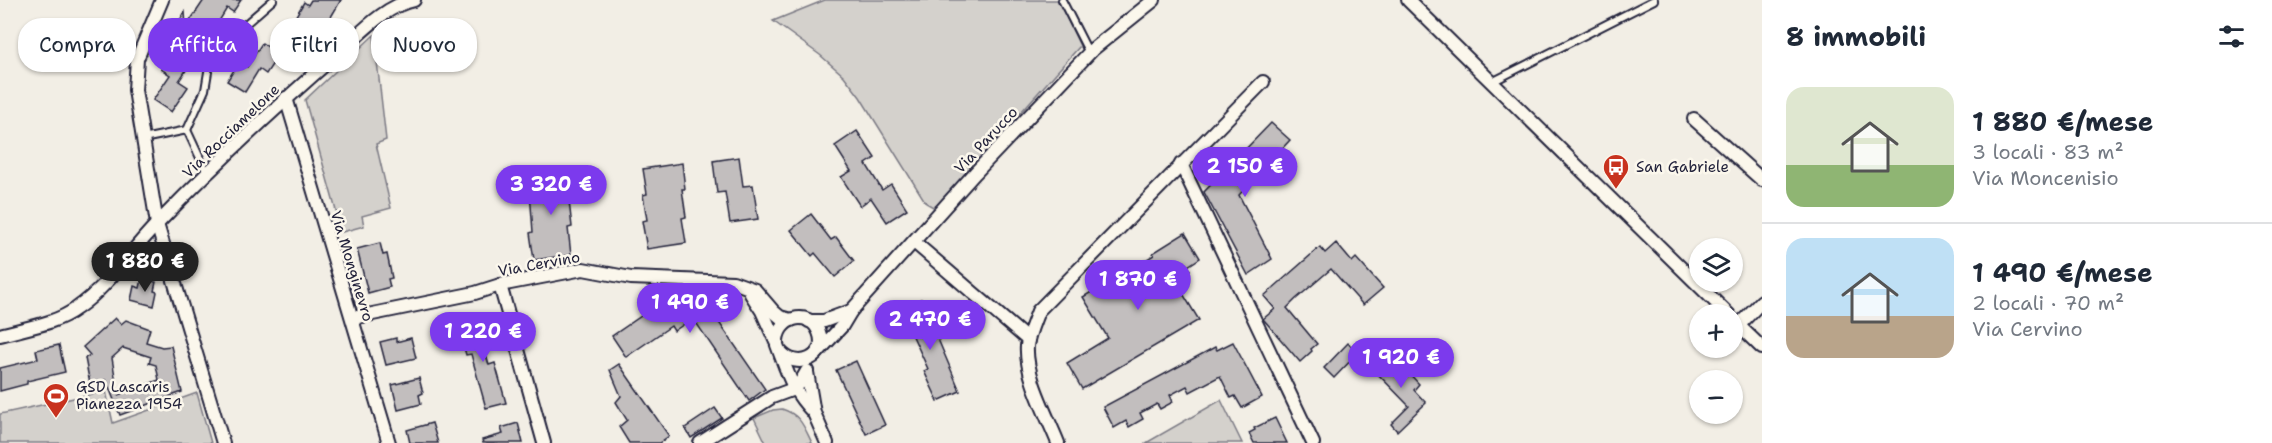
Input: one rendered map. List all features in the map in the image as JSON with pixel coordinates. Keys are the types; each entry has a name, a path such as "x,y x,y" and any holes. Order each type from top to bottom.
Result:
{"street":[{"path":"162,0 137,59 135,90 157,224 223,443"},
{"name":"Via Rocciamelone","path":"0,335 74,311 98,293 157,224 286,98 380,16 407,1 414,0"},
{"name":"Via Parucco","path":"814,355 975,173 1089,53 1154,0"},
{"path":"1408,0 1718,304"},
{"path":"1058,443 1030,373 1027,358 1028,340 1038,311 1263,82"},
{"name":"Via Monginevro","path":"286,98 389,443"},
{"path":"1694,119 1762,180"},
{"path":"1181,164 1313,443"},
{"path":"914,242 1028,340"},
{"name":"Via Cervino","path":"352,318 583,269 631,278 733,282 755,290 773,311 790,320"},
{"path":"733,282 748,291 755,299 778,347 793,388 814,413"},
{"path":"500,285 544,443"},
{"path":"1743,317 1762,302"},
{"path":"814,355 804,362 796,362 784,357 778,347 778,332 790,320 802,318 809,321 824,321 852,311"},
{"path":"700,443 772,397 800,383 819,347 819,333 809,321"},
{"path":"1743,329 1762,348"},
{"path":"772,397 781,384 786,368"},
{"path":"807,371 814,413 827,443"},
{"path":"772,397 814,413"}],"lane":[{"path":"207,175 187,130 205,90 209,66 218,48 273,0"},
{"path":"1062,0 1089,53"},
{"path":"1492,82 1654,0"},
{"path":"143,139 187,130"}],"shaded area":[{"path":"825,0 1058,0 1080,46 937,206 933,207 926,203 860,97 844,76 820,55 773,21"},
{"path":"371,38 371,72 378,72 386,140 376,144 391,208 362,216 364,226 342,232 305,100 335,72 359,72 359,49"},
{"name":"GSD Lascaris Pianezza 1954","path":"106,391 113,423 197,393 211,443 0,443 0,414"},
{"path":"1221,400 1242,443 1146,443"},
{"path":"782,409 798,418 812,443 766,443 754,418 773,410"}],"building":[{"path":"204,0 241,0 233,12 227,8 221,18 192,18"},
{"path":"311,0 341,0 330,18 295,18 304,2 308,5"},
{"path":"262,43 268,47 270,44 270,68 266,74 259,69 258,71 258,49"},
{"path":"166,72 185,72 179,81 188,87 171,112 153,100 170,75"},
{"path":"233,72 257,72 245,92 227,81"},
{"path":"1271,123 1290,140 1239,195 1272,259 1248,275 1204,192"},
{"path":"857,131 875,158 866,164 882,190 891,184 907,209 887,222 871,198 860,206 841,177 851,171 835,146"},
{"path":"739,157 743,186 753,185 758,219 730,223 725,192 717,193 713,161"},
{"path":"682,163 685,189 682,189 686,217 682,218 686,243 647,249 642,221 647,220 643,195 647,194 643,169"},
{"path":"569,173 573,201 569,201 572,227 568,228 571,255 534,260 530,233 533,232 529,179"},
{"path":"811,214 831,240 836,237 854,261 835,277 815,253 812,256 791,230"},
{"path":"1185,233 1200,258 1188,266 1190,270 1174,279 1199,320 1082,389 1067,363 1108,338 1083,297 1154,255 1153,253"},
{"path":"380,243 383,255 387,254 392,278 388,279 390,287 368,293 357,249"},
{"path":"1336,243 1352,262 1356,258 1383,288 1363,305 1331,269 1296,299 1287,308 1317,344 1300,362 1263,319 1275,309 1264,296 1320,247 1325,253"},
{"path":"142,279 156,282 154,291 157,292 154,306 131,300 134,286 140,288"},
{"path":"682,288 696,289 765,389 749,401 693,318 674,331 671,326 626,357 612,336"},
{"path":"921,299 960,391 938,401 924,371 928,369 900,308"},
{"path":"115,318 121,324 126,320 150,329 146,342 162,347 171,346 182,392 120,415 106,380 90,384 85,358 90,355 83,347","holes":["123,348 151,357 149,363 156,365 159,380 118,395 112,358"]},
{"path":"487,322 493,343 483,345 489,365 495,363 506,403 486,408 471,354 466,355 459,330"},
{"path":"396,338 396,342 411,338 416,358 386,365 380,342"},
{"path":"1233,342 1262,397 1242,408 1235,396 1231,398 1220,376 1190,392 1187,386 1170,395 1173,402 1160,409 1157,404 1140,413 1143,419 1129,427 1126,421 1114,428 1103,407 1215,347 1217,350"},
{"path":"1348,343 1358,353 1334,378 1324,368"},
{"path":"59,345 65,372 27,381 27,384 0,391 0,368 38,359 36,350"},
{"path":"1383,358 1391,366 1397,360 1419,384 1414,390 1426,403 1397,431 1391,424 1409,406 1372,368"},
{"path":"856,361 885,425 866,434 836,370"},
{"path":"619,364 669,436 659,443 629,443 619,427 627,420 616,402 621,396 610,370"},
{"path":"419,378 423,393 419,395 421,404 398,410 392,385"},
{"path":"715,408 722,418 691,438 685,428"},
{"path":"1275,418 1287,443 1254,443 1249,433 1255,430 1254,428"},
{"path":"432,423 438,443 410,443 407,430"},
{"path":"518,423 523,443 483,443 482,440 503,434 501,428"}],"place":[{"name":"San Gabriele","path":"1616,190"},
{"name":"GSD Lascaris Pianezza 1954","path":"56,419"}]}
